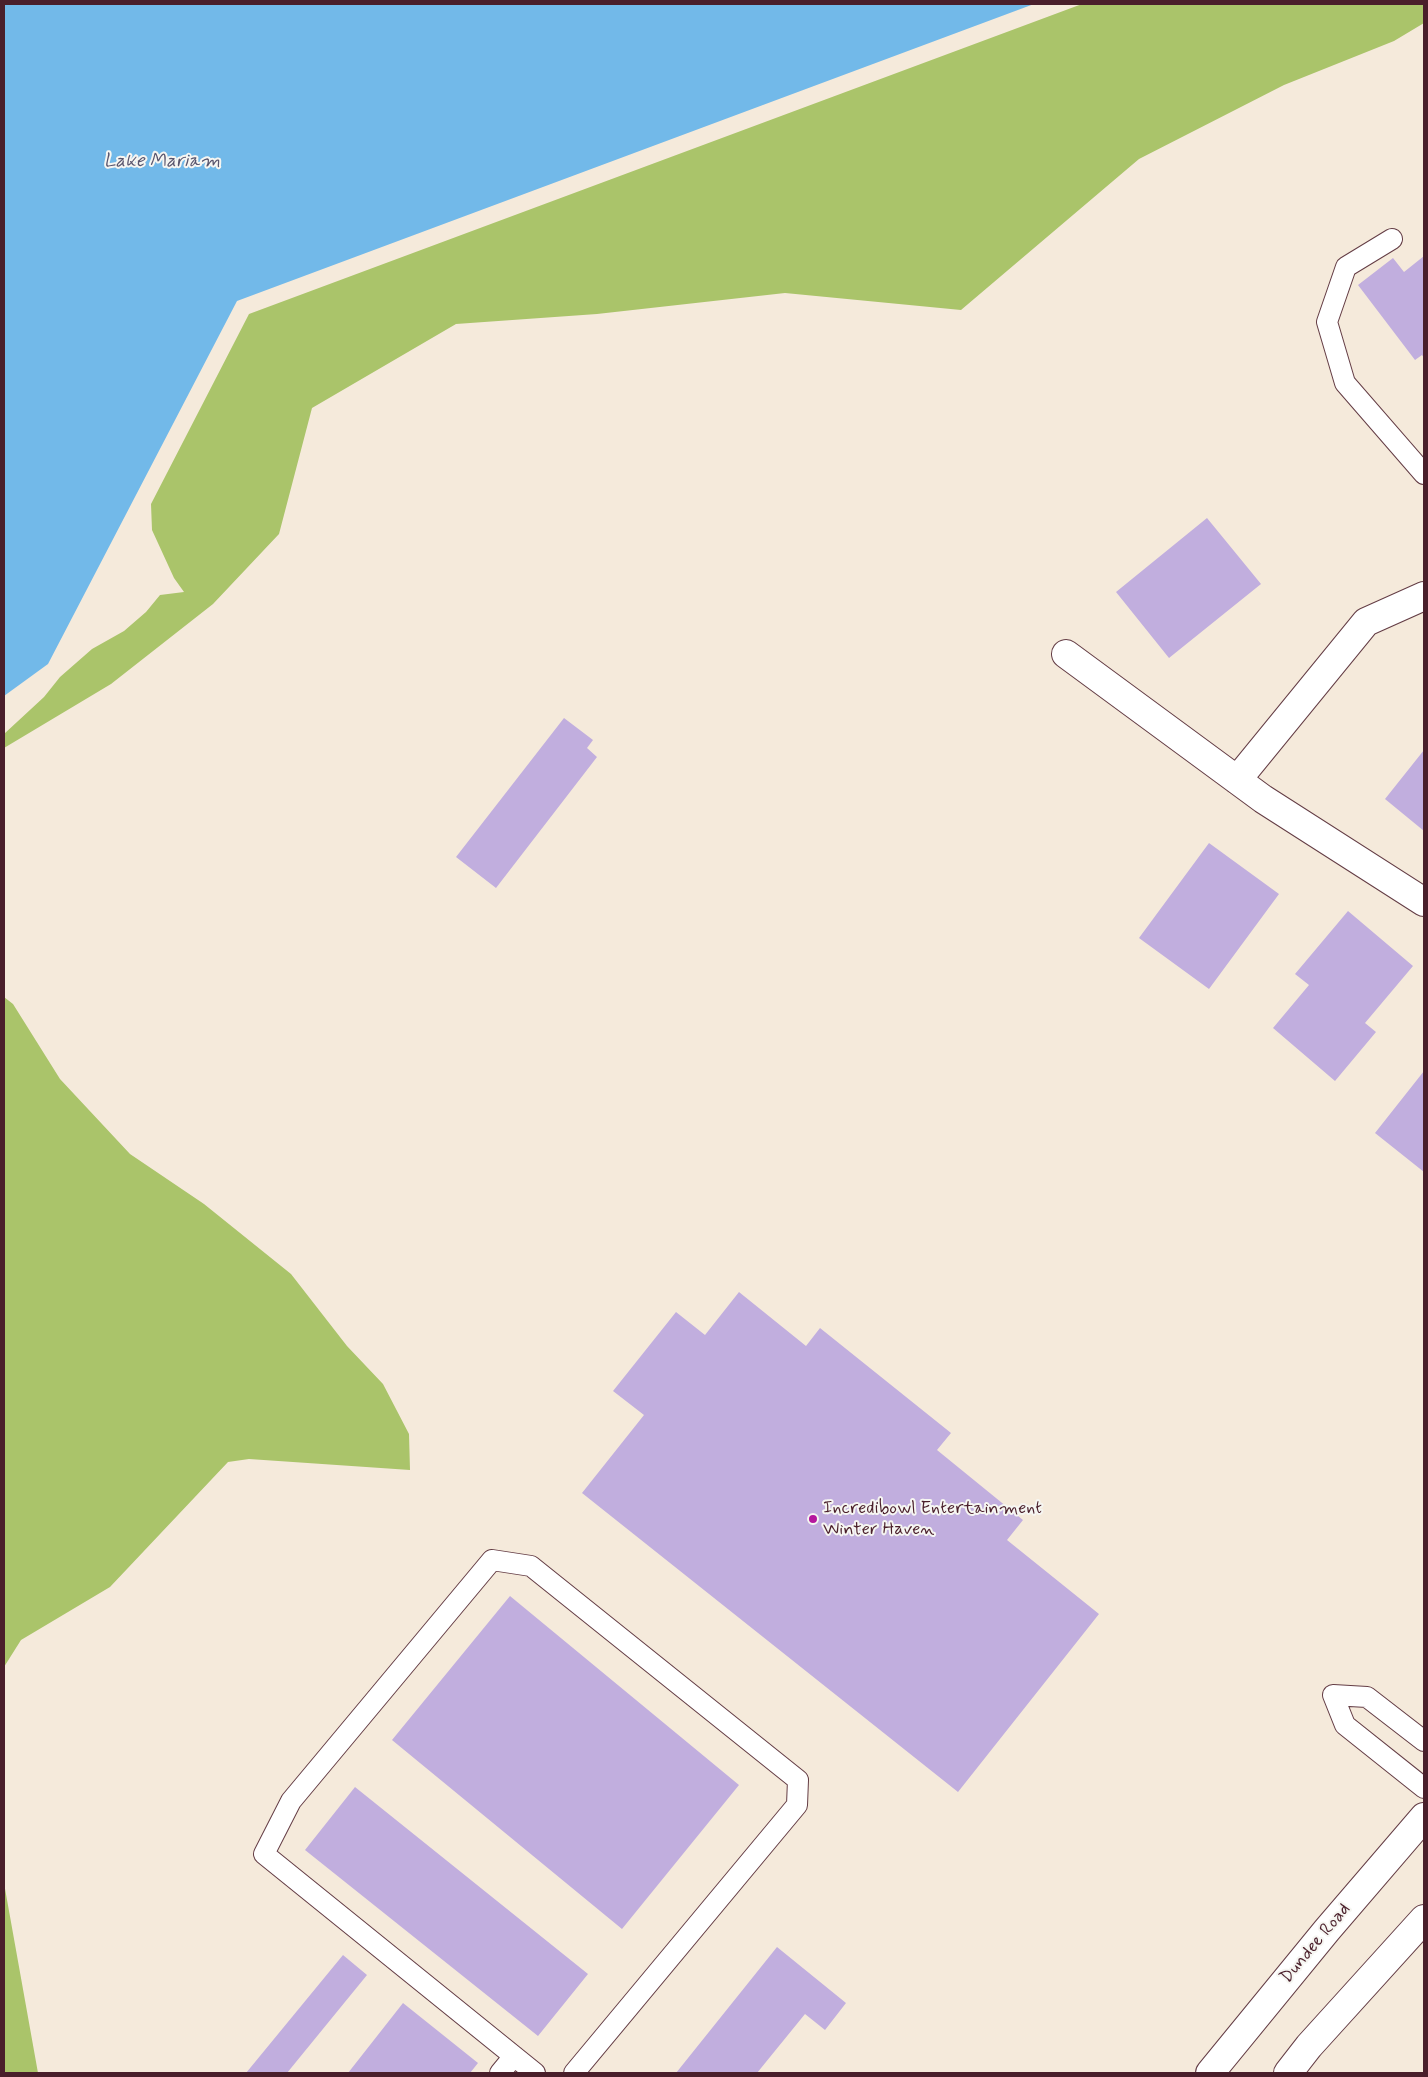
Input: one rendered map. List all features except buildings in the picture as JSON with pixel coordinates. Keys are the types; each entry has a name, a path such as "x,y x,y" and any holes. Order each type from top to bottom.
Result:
{"street":[{"path":"1238,780 1366,622 1424,596"},
{"path":"1066,654 1271,804 1424,902"},
{"name":"Dundee Road","path":"1210,2073 1327,1930 1424,1817"},
{"path":"1288,2073 1309,2046 1424,1919"}],"lane":[{"path":"1392,239 1346,267 1327,322 1345,383 1424,474"},
{"path":"535,2073 264,1854 291,1801 492,1560 531,1566 798,1780 797,1805 574,2073"},
{"path":"1424,1742 1367,1697 1333,1695 1345,1726 1424,1788"},
{"path":"500,2073 514,2056"}],"green space":[{"path":"1082,4 1424,4 1424,23 1394,41 1284,85 1139,159 961,310 785,293 597,314 456,324 312,408 279,534 213,604 111,684 4,748 4,734 44,697 60,677 92,649 124,631 146,612 160,595 184,592 174,578 152,530 151,504 249,314"},
{"path":"4,997 13,1004 60,1079 130,1154 204,1204 291,1274 347,1346 383,1384 409,1434 410,1470 249,1459 228,1462 110,1587 21,1640 4,1667"},
{"path":"4,1883 38,2073 4,2073"}],"water":[{"name":"Lake Mariam","path":"4,4 1034,4 237,301 48,664 4,696"}],"place":[{"name":"Incredibowl Entertainment Winter Haven","path":"813,1519"}]}
